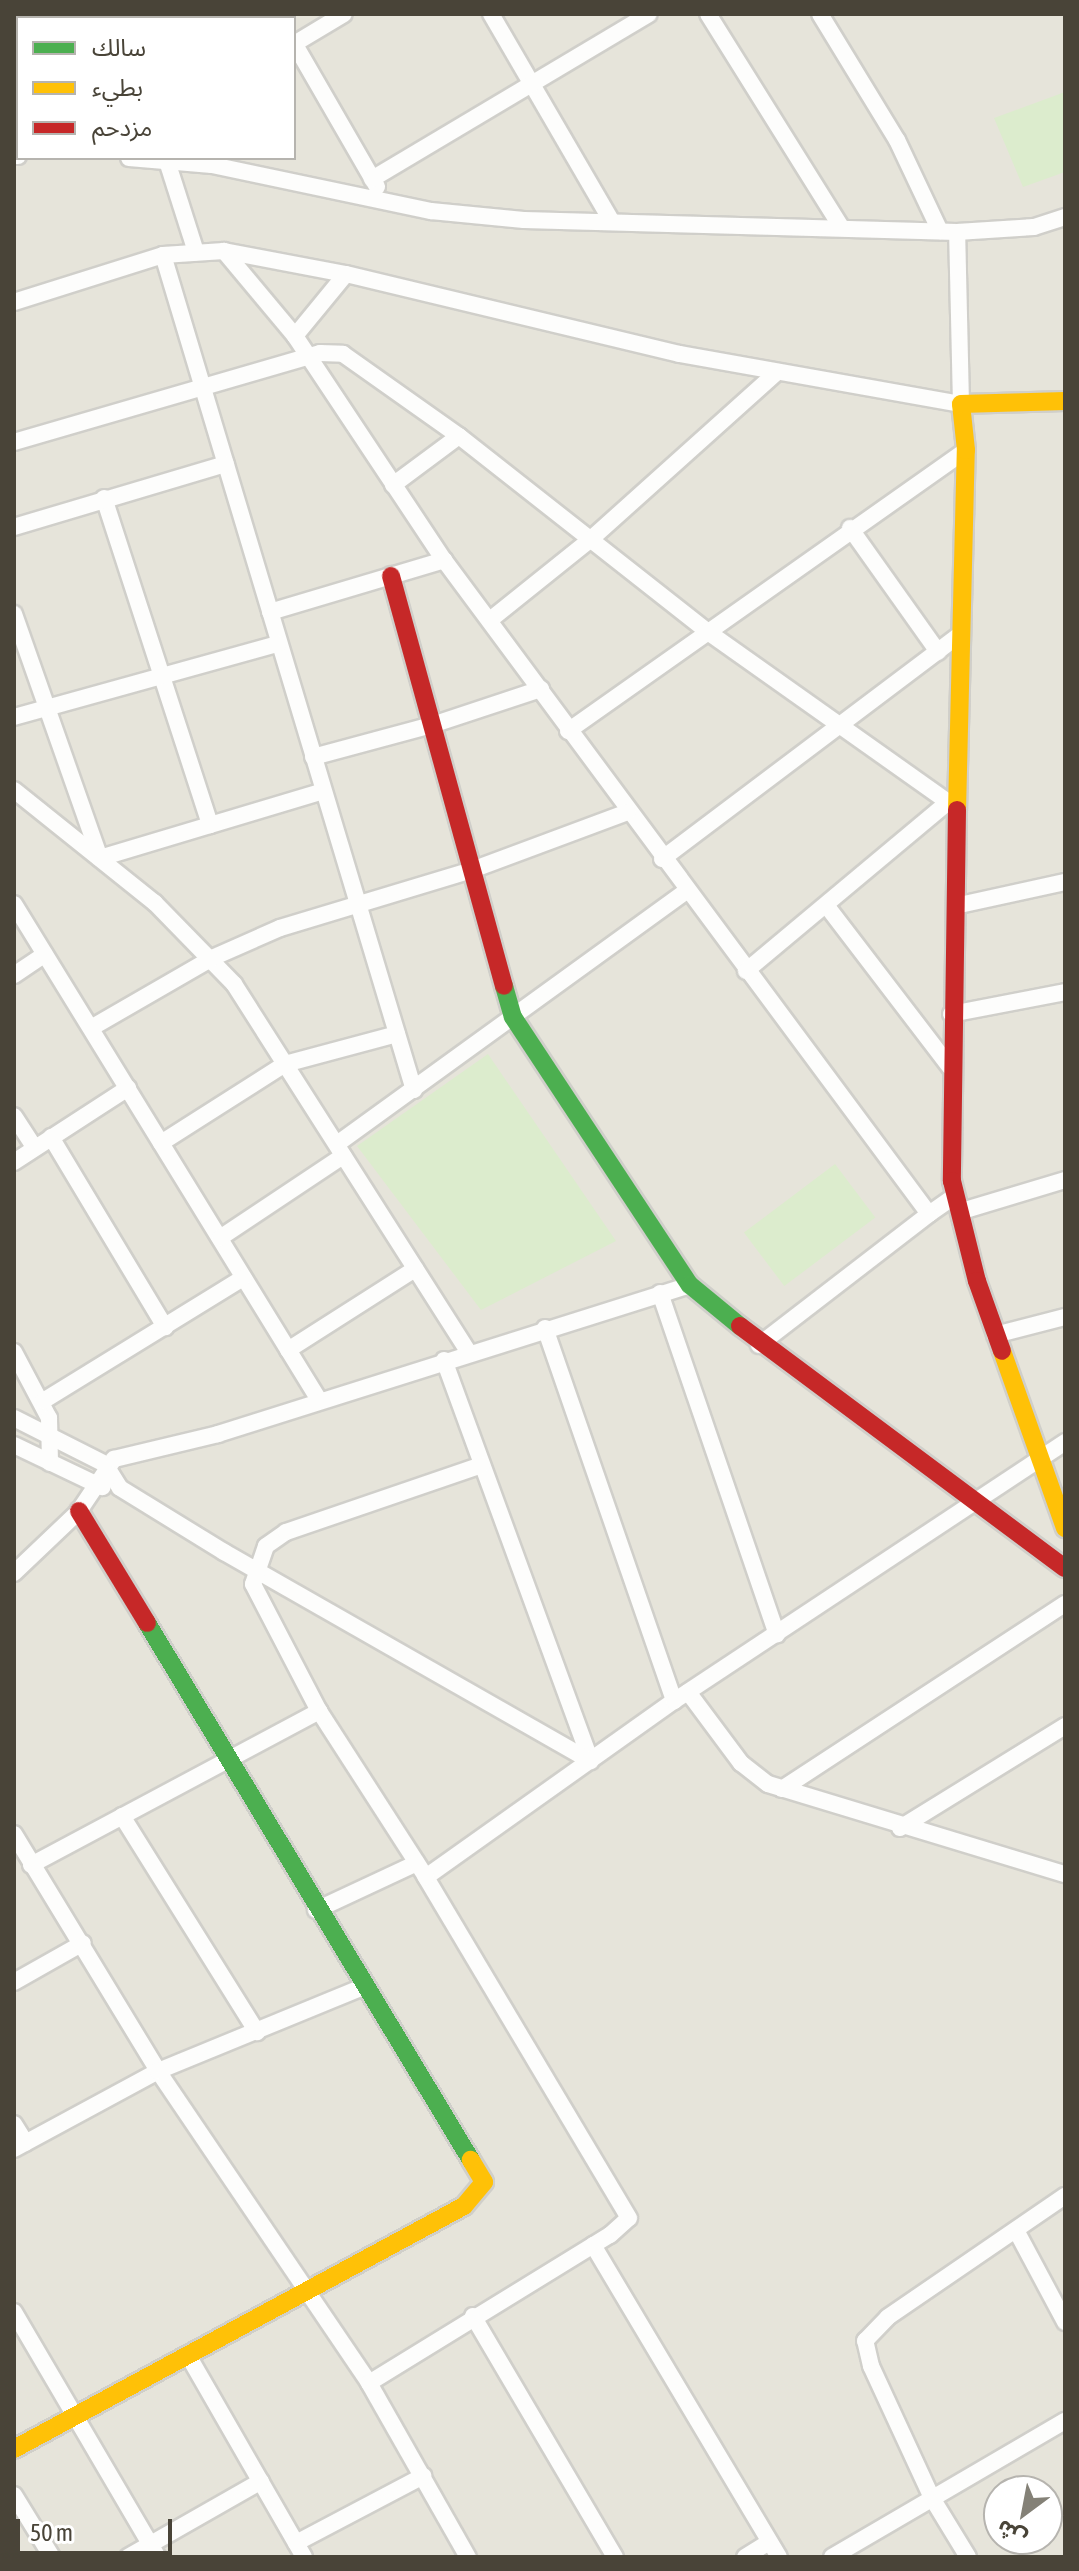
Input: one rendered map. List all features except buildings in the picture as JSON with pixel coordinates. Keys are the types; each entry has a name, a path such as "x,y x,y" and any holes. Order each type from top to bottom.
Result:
{"street":[{"path":"296,43 344,14"},
{"path":"491,14 611,220"},
{"path":"372,179 649,14"},
{"path":"708,14 841,227"},
{"path":"820,14 949,231 966,450 952,806 955,906 949,1138 959,1203 995,1335 1061,1502 1065,1528"},
{"path":"296,47 386,201"},
{"path":"167,160 196,252"},
{"path":"176,160 386,201 510,219 949,231 1034,227 1065,217"},
{"path":"224,251 295,336 444,560 662,859 929,1214"},
{"path":"14,302 163,255 224,251 346,274 522,319 777,372 961,404 1065,401"},
{"path":"163,255 414,1090"},
{"path":"295,336 346,274"},
{"path":"14,442 329,352 362,363 708,632 952,806"},
{"path":"490,620 591,539 777,372"},
{"path":"393,485 459,436"},
{"path":"568,731 850,528 966,450"},
{"path":"14,527 226,464"},
{"path":"104,498 159,677 210,825"},
{"path":"850,528 938,652"},
{"path":"270,612 444,560"},
{"path":"391,576 513,1017 690,1285 759,1345 973,1505 1065,1568"},
{"path":"14,614 100,858"},
{"path":"662,859 959,635"},
{"path":"14,717 278,644"},
{"path":"313,757 432,725 541,689"},
{"path":"14,790 100,858 212,958 257,1015 469,1353"},
{"path":"100,858 323,791"},
{"path":"746,971 952,806"},
{"path":"91,1028 212,958 280,928 358,907 472,870 628,812"},
{"path":"955,906 1065,882"},
{"path":"220,1238 340,1150 414,1090 688,890"},
{"path":"14,904 319,1400"},
{"path":"826,905 950,1067"},
{"path":"14,975 45,954"},
{"path":"951,1014 1065,992"},
{"path":"161,1143 285,1064 397,1034"},
{"path":"14,1162 128,1088"},
{"path":"14,1116 35,1148"},
{"path":"51,1137 165,1327"},
{"path":"759,1345 929,1214 959,1203 1065,1180"},
{"path":"288,1350 415,1269"},
{"path":"43,1401 243,1278"},
{"path":"14,1573 79,1511 105,1464 690,1285"},
{"path":"660,1293 777,1634"},
{"path":"995,1335 1065,1317"},
{"path":"545,1328 681,1697 753,1776 782,1789 900,1828 1065,1874"},
{"path":"14,1352 43,1401 50,1435 50,1463"},
{"path":"444,1360 591,1761"},
{"path":"14,1418 105,1464 120,1488 254,1569 591,1761"},
{"path":"316,1910 422,1870 591,1761 681,1697 1065,1442"},
{"path":"14,1445 94,1487 120,1488"},
{"path":"369,2383 622,2226 629,2211 422,1870 319,1711 257,1599 254,1569 266,1546 286,1532 482,1465"},
{"path":"14,2449 474,2200 484,2182 225,1761 79,1511"},
{"path":"782,1789 1065,1604"},
{"path":"31,1865 319,1711"},
{"path":"900,1828 1065,1726"},
{"path":"122,1816 257,2032"},
{"path":"14,1834 158,2071 369,2383 468,2557"},
{"path":"14,1982 83,1943"},
{"path":"14,2124 20,2146 158,2071 363,1987"},
{"path":"968,2557 932,2498 871,2366 865,2341 888,2317 1017,2232 1065,2196"},
{"path":"1017,2232 1065,2322"},
{"path":"593,2245 779,2557"},
{"path":"14,2312 154,2551"},
{"path":"473,2316 615,2557"},
{"path":"189,2357 300,2550 423,2476"},
{"path":"832,2557 1065,2421"},
{"path":"128,2557 154,2551 261,2481"},
{"path":"14,2495 52,2557"},
{"path":"745,2557 769,2542"}],"shaded area":[{"path":"14,14 1065,14 1065,2557 14,2557"}],"green space":[{"path":"1065,92 1065,172 1023,187 994,118"},
{"path":"488,1054 616,1241 481,1310 357,1146"},
{"path":"835,1164 875,1218 784,1286 744,1233"}],"traffic: fast":[{"path":"504,986 513,1017 690,1285 740,1326"},
{"path":"147,1623 471,2160"}],"traffic: slow":[{"path":"957,810 966,450 961,404 1065,401"},
{"path":"1002,1351 1065,1528"},
{"path":"14,2449 464,2206 484,2182 471,2160"}],"traffic: jam":[{"path":"391,576 504,986"},
{"path":"957,810 952,1181 977,1281 1002,1351"},
{"path":"740,1326 1065,1568"},
{"path":"79,1511 147,1623"}]}
